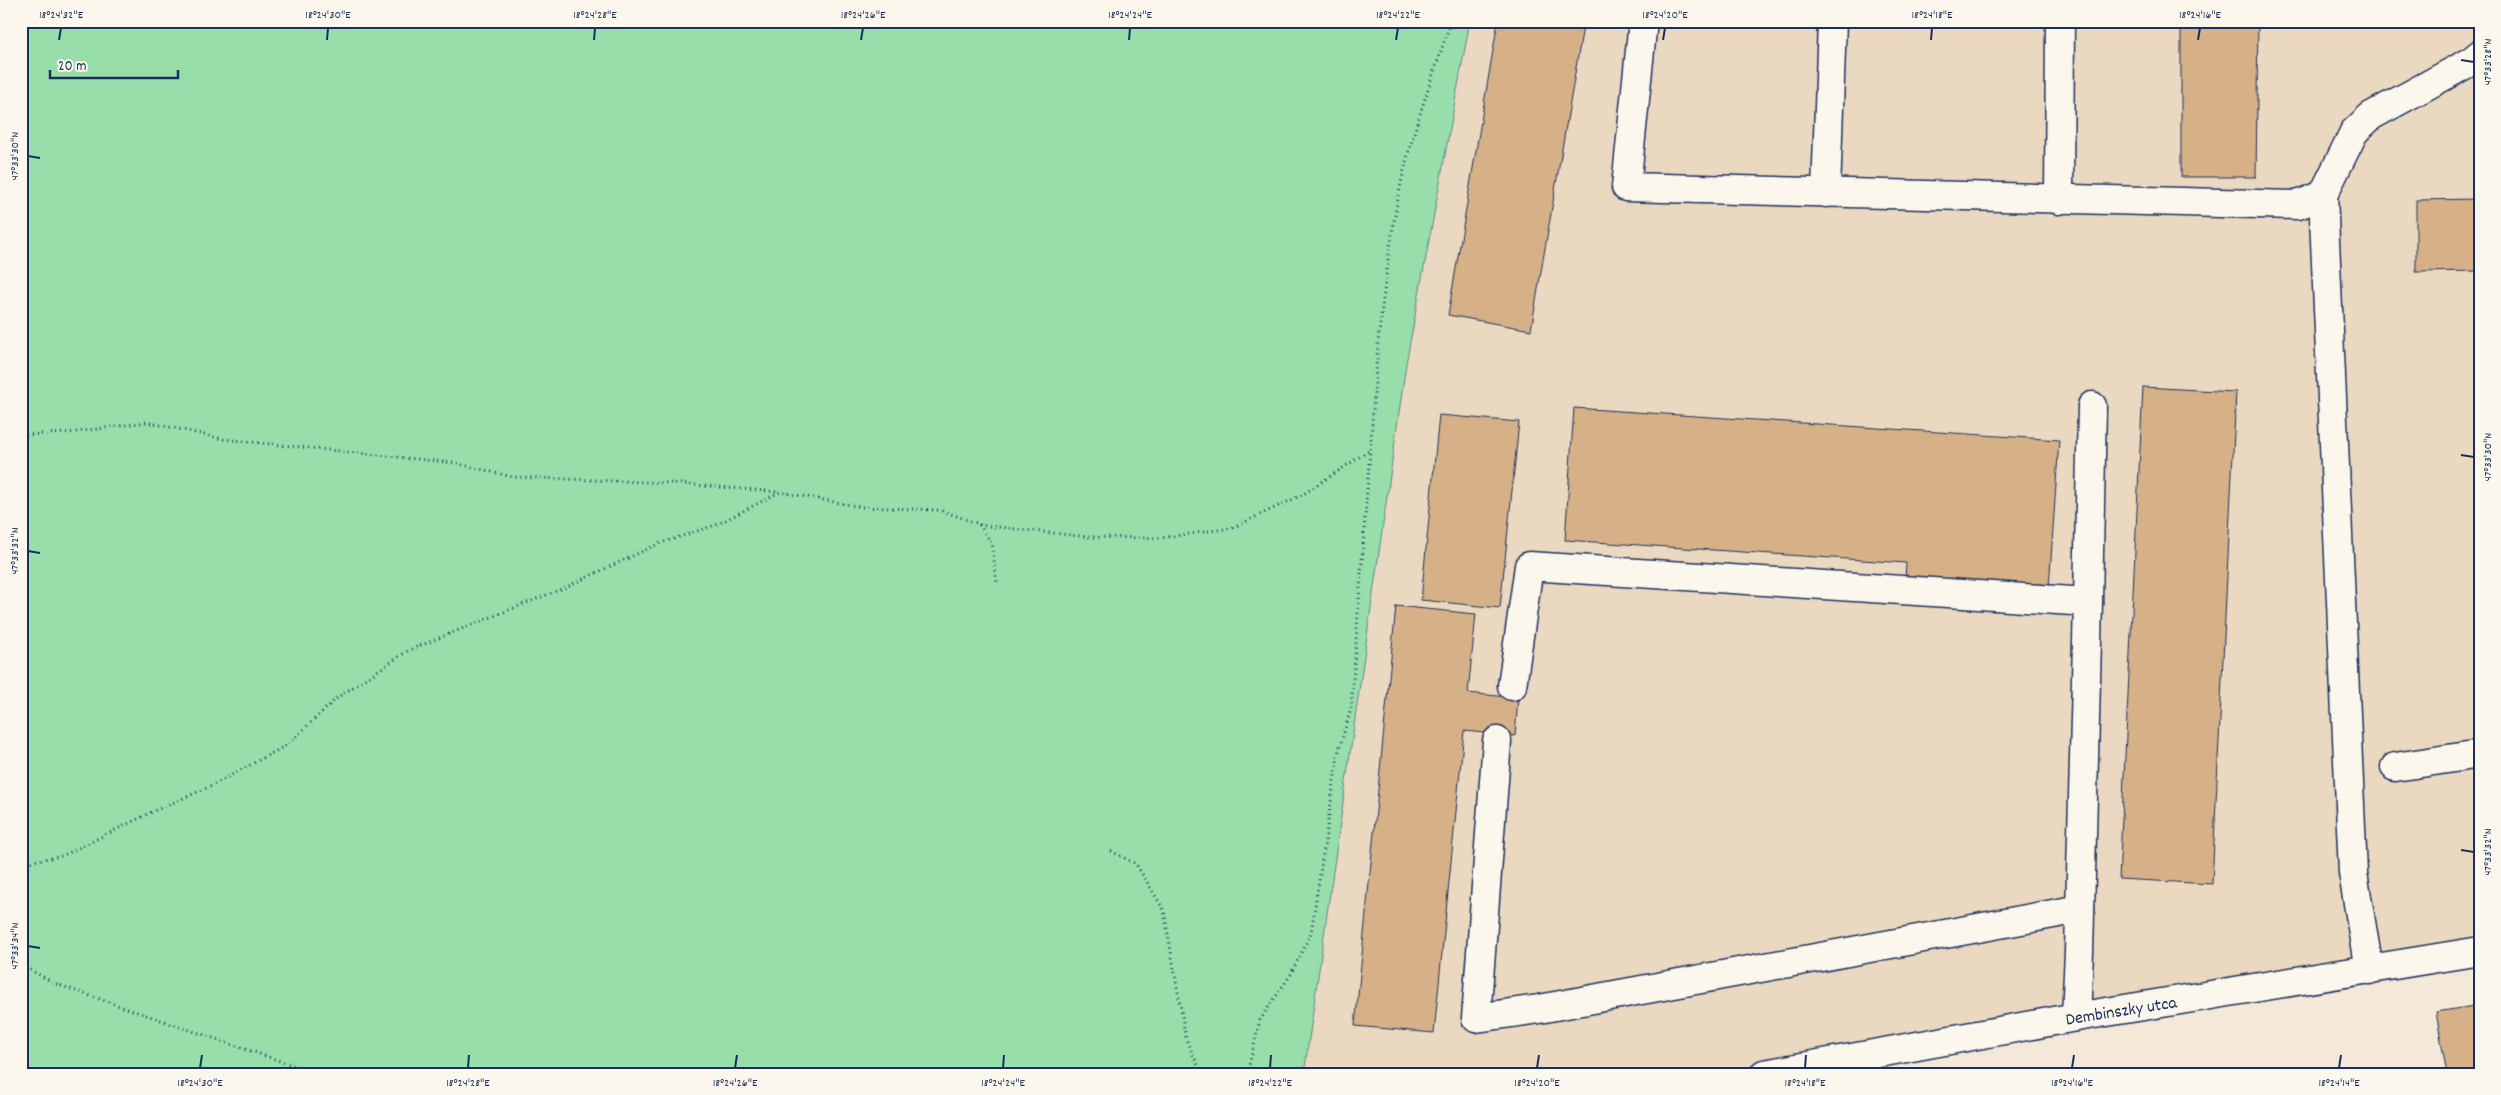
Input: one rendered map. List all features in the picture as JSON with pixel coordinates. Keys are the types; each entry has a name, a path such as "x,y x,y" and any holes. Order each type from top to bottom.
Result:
{"street":[{"path":"1643,21 1626,187 2298,205 2323,195"},
{"path":"1826,193 1832,21"},
{"path":"2059,200 2060,21"},
{"path":"2369,970 2353,873 2323,195 2340,165 2346,145 2354,132 2371,116 2470,62 2480,54"},
{"path":"2076,1017 2092,406"},
{"path":"1512,686 1529,566 2088,602"},
{"path":"1497,741 1476,1018 1539,1009 2080,908"},
{"path":"2394,767 2480,754"},
{"name":"Dembinszky utca","path":"1764,1074 2076,1017 2480,951"}],"path":[{"path":"1247,1074 1260,1020 1290,974 1311,933 1339,748 1351,709 1378,342 1385,282 1401,187 1414,133 1451,21"},
{"path":"21,435 68,433 147,422 223,440 455,463 513,476 671,483 780,492 862,506 940,510 979,524 1088,537 1160,538 1232,528 1302,495 1370,450"},
{"path":"21,862 62,856 244,768 287,744 338,697 409,650 564,588 658,544 718,524 780,492"},
{"path":"979,524 992,544 997,582"},
{"path":"1111,851 1136,864 1164,910 1186,1039 1202,1074"},
{"path":"21,965 56,984 318,1074"}],"shaded area":[{"path":"1470,21 2480,21 2480,951 1718,1074 1304,1074 1406,364"}],"green space":[{"path":"21,21 1470,21 1406,364 1304,1074 21,1074"}],"building":[{"path":"1498,21 1584,21 1531,330 1448,315"},
{"path":"2181,21 2258,21 2256,177 2181,177"},
{"path":"2480,199 2480,271 2416,272 2416,200"},
{"path":"2143,387 2236,392 2212,884 2119,879"},
{"path":"1574,408 2059,440 2049,588 1905,579 1906,563 1565,540"},
{"path":"1439,415 1519,422 1500,608 1421,600"},
{"path":"1396,606 1476,614 1468,693 1518,698 1515,736 1464,731 1434,1033 1355,1026"},
{"path":"2480,1005 2480,1074 2447,1074 2436,1012"}]}
